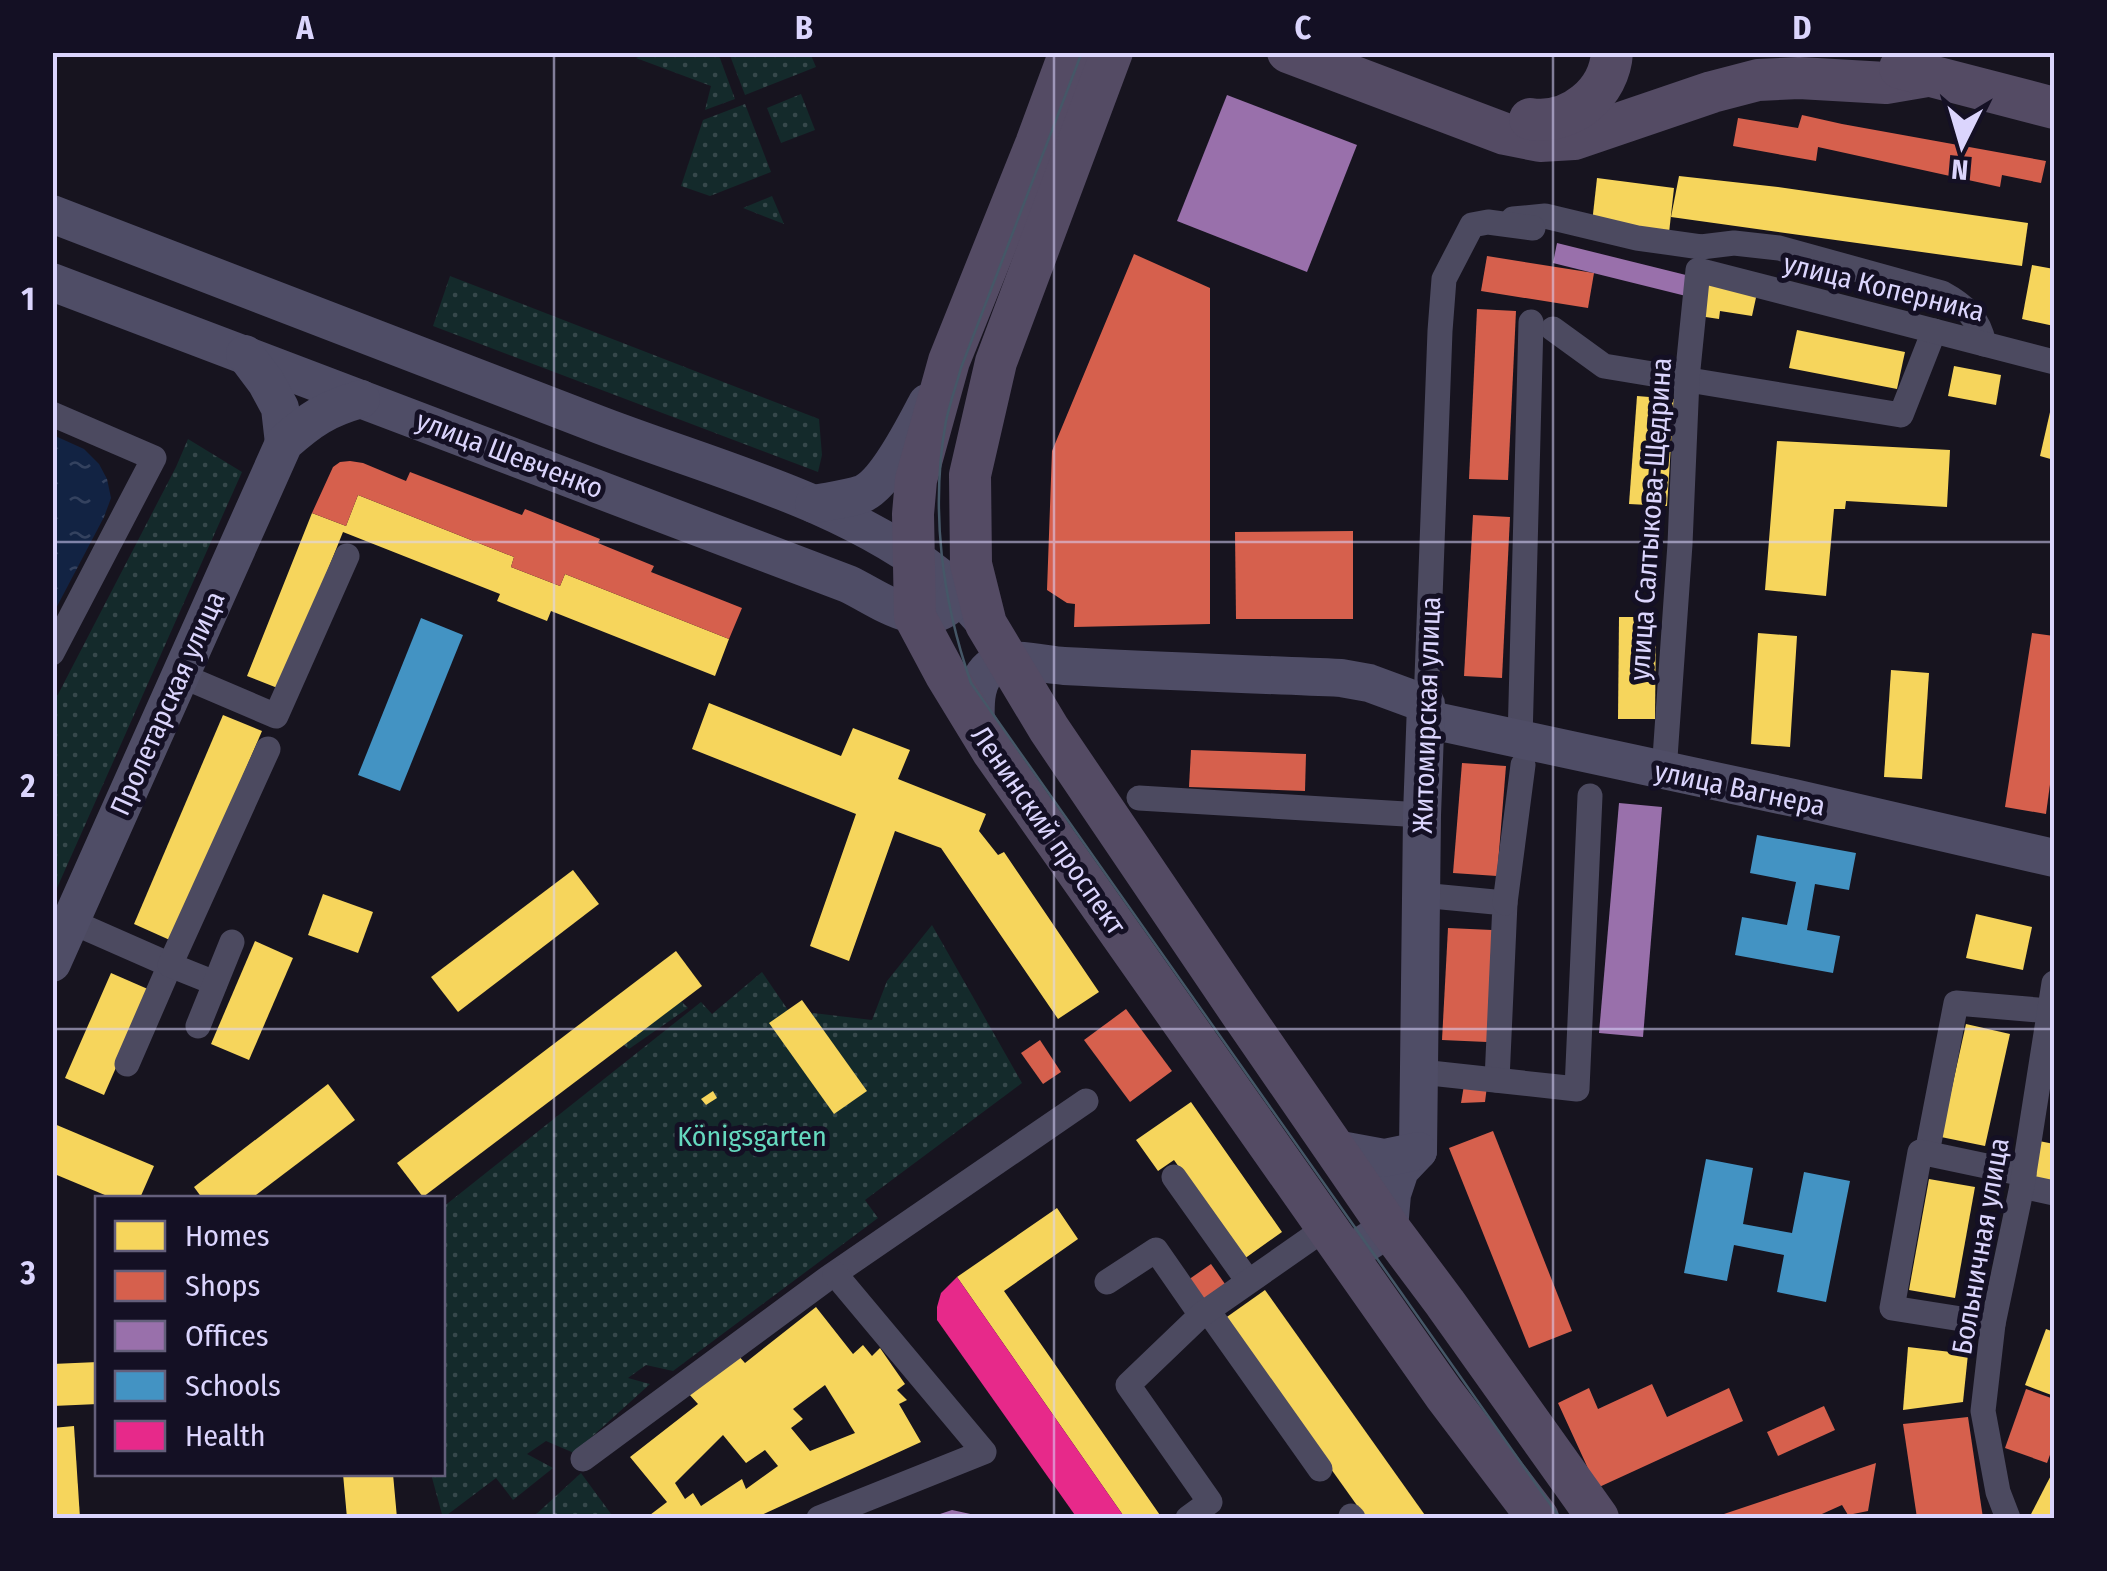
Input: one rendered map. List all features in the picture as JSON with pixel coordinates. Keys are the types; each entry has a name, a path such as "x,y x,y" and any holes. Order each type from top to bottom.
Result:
{"main road":[{"path":"1051,105 1057,52"},
{"path":"1288,52 1505,134 1540,141 1574,139 1758,80 1886,82 1927,76"},
{"path":"1349,52 1513,117 1543,121 1567,115 1588,103 1611,68 1612,52"},
{"path":"1847,52 2054,108"},
{"name":"Ленинский проспект","path":"1102,55 1051,105 949,361 916,480 915,617 976,726 1444,1394 1538,1518"},
{"name":"Ленинский проспект","path":"1102,55 996,362 970,474 980,610 1060,746 1389,1228 1598,1518"},
{"path":"52,214 814,504 870,532 914,558 980,610 988,669 979,684 976,726"},
{"name":"улица Шевченко","path":"52,282 848,584 915,617"},
{"path":"245,354 280,408 284,443"},
{"path":"814,504 861,494 872,487 914,429 949,361"},
{"name":"Пролетарская улица","path":"52,963 284,443 309,420 362,398"},
{"path":"574,478 594,423"},
{"path":"915,617 936,614 950,605 980,610"},
{"name":"улица Вагнера","path":"980,610 1065,666 1341,678 1369,683 1521,753 1664,772 2054,858"},
{"name":"Житомирская улица","path":"1389,1228 1392,1194 1400,1170 1418,1150 1426,712"},
{"path":"1335,1150 1384,1158 1418,1150"},
{"path":"1337,1241 1389,1228"}],"street":[{"path":"1488,222 1545,216 1638,238 1701,247 1734,243 1779,248 1942,293 1964,304 1981,329 1984,344"},
{"path":"1488,222 1533,228"},
{"name":"Житомирская улица","path":"1426,712 1444,279 1472,225 1488,222"},
{"name":"улица Коперника","path":"1698,270 2054,362"},
{"name":"улица Салтыкова-Щедрина","path":"1664,772 1687,379 1698,270"},
{"path":"1497,1080 1506,903 1521,753 1542,326 1604,366 1901,415 1934,331"},
{"path":"52,414 154,458 52,653"},
{"path":"180,675 276,716 347,556"},
{"path":"127,1064 268,749"},
{"path":"1421,1072 1577,1089 1590,796"},
{"path":"1139,798 1422,814"},
{"path":"1422,895 1506,903"},
{"path":"70,921 215,983"},
{"path":"198,1026 232,942"},
{"name":"Больничная улица","path":"2008,1518 1998,1492 1983,1411 1993,1324 2023,1180 2054,983"},
{"path":"1926,1153 1956,1003 2050,1011"},
{"path":"582,1459 835,1274 1086,1101"},
{"path":"1993,1324 1892,1308 1920,1152 2054,1192"},
{"path":"1174,1177 1248,1281"},
{"path":"1188,1518 1210,1502 1128,1385 1205,1313 1248,1281 1337,1241"},
{"path":"1107,1282 1156,1250 1320,1469"},
{"path":"819,1518 984,1452 835,1274"}],"green space":[{"path":"651,52 718,53 735,99 705,110 711,86 636,58"},
{"path":"729,53 810,53 816,67 745,95"},
{"path":"801,94 815,130 781,143 767,108"},
{"path":"745,104 771,172 710,196 681,186 703,120"},
{"path":"772,196 784,224 743,208"},
{"path":"450,276 819,419 822,455 818,472 433,326"},
{"path":"188,439 242,472 53,897 53,704"},
{"name":"Königsgarten","path":"932,925 1022,1083 865,1200 878,1218 673,1371 646,1365 628,1378 650,1384 574,1453 546,1441 527,1454 553,1468 513,1500 496,1478 443,1518 432,1476 445,1476 445,1205 701,1002 712,1014 762,972 788,1010 872,1020 887,981"},
{"path":"670,990 688,1008 629,1049 612,1036"},
{"path":"581,1473 614,1518 532,1518"}],"water":[{"path":"53,435 84,449 99,464 111,498 53,614"}],"building: Homes":[{"path":"1679,176 2028,223 2022,266 1671,217"},
{"path":"1597,178 1674,188 1669,233 1592,223"},
{"path":"2032,265 2054,269 2054,326 2022,319"},
{"path":"1705,284 1757,293 1752,316 1720,311 1719,319 1699,316"},
{"path":"1797,330 1905,352 1897,389 1789,368"},
{"path":"1954,366 2001,375 1996,405 1948,396"},
{"path":"1637,396 1674,399 1667,506 1629,504"},
{"path":"2054,399 2054,460 2040,456"},
{"path":"1777,441 1950,450 1947,507 1846,501 1845,509 1834,509 1826,596 1765,590"},
{"path":"358,495 514,557 511,567 560,586 565,574 729,639 715,676 551,611 547,621 497,601 500,594 343,532 280,689 247,676 312,513 346,526"},
{"path":"1619,617 1656,617 1655,719 1618,719"},
{"path":"1758,633 1797,636 1790,747 1751,744"},
{"path":"1891,670 1929,673 1922,779 1884,777"},
{"path":"709,703 841,756 853,728 910,750 898,779 986,814 979,831 998,855 1004,852 1099,992 1058,1019 941,848 895,831 849,961 810,946 856,814 692,749"},
{"path":"223,715 262,731 172,941 134,924"},
{"path":"573,870 599,904 458,1012 431,977"},
{"path":"323,894 373,912 358,953 308,935"},
{"path":"1976,914 2032,927 2023,970 1966,958"},
{"path":"255,941 293,958 249,1060 211,1044"},
{"path":"676,951 702,986 424,1196 397,1163"},
{"path":"111,973 150,990 104,1095 65,1078"},
{"path":"802,1000 867,1091 834,1114 769,1023"},
{"path":"1966,1024 2010,1034 1985,1146 1941,1137"},
{"path":"328,1084 355,1120 255,1196 201,1196 194,1187"},
{"path":"713,1091 717,1098 706,1105 701,1099"},
{"path":"1191,1102 1282,1232 1244,1259 1174,1160 1158,1171 1136,1140"},
{"path":"52,1123 154,1166 141,1196 107,1196 52,1173"},
{"path":"2039,1141 2054,1144 2054,1182 2032,1177"},
{"path":"1929,1179 1975,1187 1955,1298 1909,1290"},
{"path":"1057,1208 1078,1239 1004,1291 1162,1518 1125,1518 957,1277"},
{"path":"1265,1290 1427,1518 1366,1518 1224,1319"},
{"path":"816,1307 853,1354 863,1345 872,1356 880,1348 905,1384 897,1390 907,1400 899,1404 921,1442 755,1518 646,1518 667,1502 630,1457 698,1404 688,1393 736,1353 745,1363","holes":["825,1385 855,1433 810,1451 791,1428 803,1419 793,1409","723,1435 746,1463 765,1450 778,1466 746,1489 742,1479 701,1506 693,1493 685,1499 675,1483"]},
{"path":"2046,1329 2054,1332 2054,1396 2025,1385"},
{"path":"1908,1347 1968,1354 1963,1402 1903,1410"},
{"path":"95,1362 95,1404 53,1406 52,1364"},
{"path":"74,1426 80,1518 52,1518 52,1428"},
{"path":"2054,1470 2054,1518 2029,1518 2047,1483"},
{"path":"343,1476 393,1476 397,1518 347,1518"}],"building: Shops":[{"path":"1802,115 2046,161 2041,183 2002,175 2000,187 1818,147 1816,161 1733,146 1738,118 1798,128"},
{"path":"1134,254 1210,288 1210,624 1074,627 1075,604 1047,590 1052,451"},
{"path":"1487,256 1594,273 1588,308 1481,291"},
{"path":"1477,309 1516,311 1508,480 1469,479"},
{"path":"350,461 406,481 410,472 522,515 525,509 600,539 598,543 654,566 651,572 742,608 729,639 565,574 560,586 511,567 514,557 358,495 346,526 312,513 333,467"},
{"path":"1473,515 1510,517 1502,678 1464,676"},
{"path":"1353,531 1353,619 1236,619 1235,532"},
{"path":"2032,633 2054,636 2054,755 2046,814 2005,807"},
{"path":"1191,750 1306,754 1305,791 1189,787"},
{"path":"1462,763 1506,766 1497,876 1453,873"},
{"path":"1448,928 1492,930 1487,1042 1442,1040"},
{"path":"1126,1009 1172,1071 1130,1102 1084,1040"},
{"path":"1040,1040 1061,1072 1043,1084 1021,1053"},
{"path":"1464,1085 1487,1086 1485,1102 1461,1103"},
{"path":"1493,1131 1572,1331 1529,1348 1449,1148"},
{"path":"1211,1264 1225,1284 1202,1300 1188,1280"},
{"path":"1652,1384 1667,1417 1729,1388 1743,1421 1597,1488 1558,1403 1589,1388 1598,1409"},
{"path":"2026,1389 2054,1399 2054,1444 2047,1463 2005,1448"},
{"path":"1824,1406 1835,1430 1778,1456 1767,1432"},
{"path":"1968,1417 1983,1518 1917,1518 1903,1424"},
{"path":"1876,1463 1868,1511 1848,1515 1842,1505 1813,1518 1712,1518"}],"building: Offices":[{"path":"1227,95 1357,145 1307,272 1177,221"},
{"path":"1557,243 1694,277 1690,297 1553,263"},
{"path":"1619,803 1662,807 1643,1037 1599,1033"},
{"path":"952,1510 975,1515 979,1518 928,1518"}],"building: Schools":[{"path":"421,618 463,635 400,791 358,775"},
{"path":"1757,835 1856,853 1849,890 1815,884 1807,930 1840,936 1833,973 1735,955 1742,917 1787,925 1796,882 1750,873"},
{"path":"1706,1159 1753,1168 1743,1224 1792,1233 1804,1172 1850,1181 1826,1302 1777,1292 1784,1255 1734,1245 1727,1281 1684,1273"}],"building: Health":[{"path":"957,1277 1125,1518 1077,1518 937,1320 941,1293"}],"tram line":[{"path":"1082,52 961,368 946,421 939,487 942,554 953,619 971,683 1560,1518"}]}
